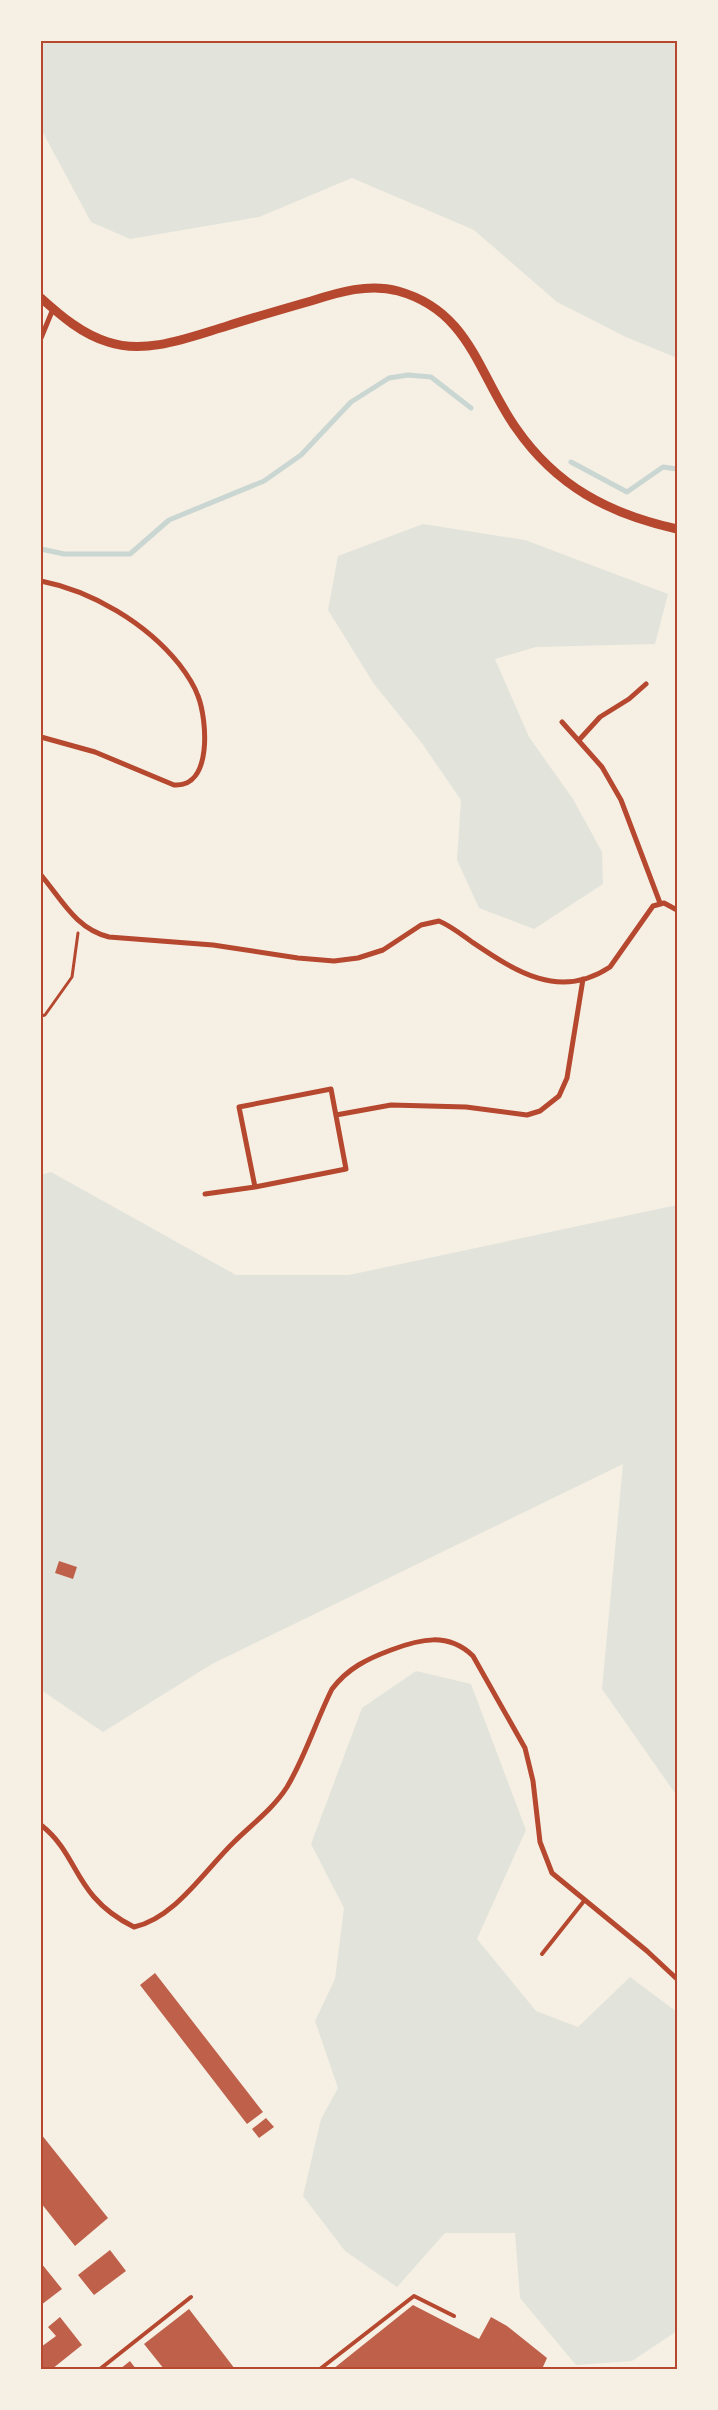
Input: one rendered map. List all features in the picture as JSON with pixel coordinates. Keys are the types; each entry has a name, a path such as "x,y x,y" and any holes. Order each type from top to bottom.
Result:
{"street":[{"path":"41,298 92,335 108,343 138,346 175,341 348,290 381,288 408,294 432,306 462,334 516,429 537,454 564,480 586,496 608,508 636,518 677,528"},
{"path":"41,338 53,308"},
{"path":"41,581 87,594 102,602 140,628 175,660 194,687 201,704 204,758 192,779 179,785 174,785 89,750 41,737"},
{"path":"579,740 600,718 629,699 646,684"},
{"path":"562,722 602,767 622,800 660,903"},
{"path":"41,875 79,923 96,934 109,937 213,945 298,958 334,961 358,958 377,952 397,942 427,922 439,922 511,968 532,977 554,982 583,979 610,967 633,936 646,912 652,906 660,903 668,904 677,910"},
{"path":"336,1115 391,1105 466,1107 527,1114 540,1111 559,1096 568,1078 583,979"},
{"path":"204,1194 254,1187 346,1169 331,1089 239,1107 254,1187"},
{"path":"41,1825 66,1850 93,1896 112,1916 134,1927 148,1924 199,1881 233,1842 274,1804 287,1786 332,1690 342,1676 356,1665 410,1643 438,1639 452,1641 465,1648 473,1656 512,1723 529,1760 540,1842 547,1865 560,1882 647,1951 677,1979"}],"lane":[{"path":"542,1954 584,1901"},
{"path":"320,2369 414,2296 454,2316"},
{"path":"100,2369 190,2297"}],"path":[{"path":"41,1016 45,1015 72,977 79,923"}],"shaded area":[{"path":"41,41 677,41 677,358 626,337 557,302 474,230 352,178 259,217 130,239 91,222 41,129"},
{"path":"423,524 525,540 668,594 655,644 536,647 495,659 529,737 573,799 602,852 603,884 534,929 479,908 457,860 461,800 421,742 374,684 328,610 338,556"},
{"path":"51,1172 236,1275 349,1275 677,1205 677,1796 602,1689 623,1464 212,1664 103,1732 41,1690 41,1175"},
{"path":"416,1671 471,1684 526,1830 477,1939 536,2011 578,2027 630,1977 677,2012 677,2331 632,2361 576,2365 520,2298 515,2233 445,2233 397,2287 345,2251 303,2196 321,2119 338,2088 315,2021 335,1979 344,1908 311,1844 362,1708"}],"building":[{"path":"59,1561 77,1567 73,1579 55,1573"},
{"path":"155,1973 263,2112 247,2124 140,1985"},
{"path":"266,2118 274,2127 259,2138 252,2129"},
{"path":"41,2134 108,2218 75,2246 41,2203"},
{"path":"110,2250 126,2271 94,2295 78,2275"},
{"path":"41,2263 62,2289 41,2305"},
{"path":"413,2305 479,2339 491,2317 507,2326 547,2358 542,2369 333,2369"},
{"path":"189,2309 235,2369 164,2369 144,2344"},
{"path":"60,2317 82,2345 52,2369 41,2369 41,2347 56,2336 48,2327"},
{"path":"130,2361 136,2369 120,2369"}],"waterway":[{"path":"41,549 64,554 130,554 169,520 264,481 301,455 351,402 389,378 408,375 431,377 471,408"},
{"path":"571,462 627,492 663,467 677,469"}]}
